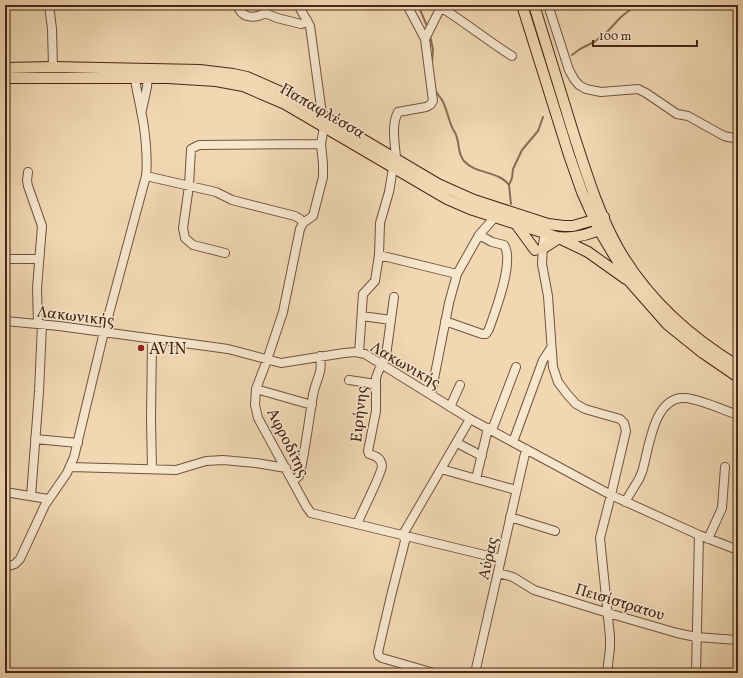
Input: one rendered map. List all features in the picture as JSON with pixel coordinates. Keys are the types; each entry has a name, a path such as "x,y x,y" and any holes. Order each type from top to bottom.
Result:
{"main road":[{"path":"522,5 566,148 582,192 601,224 630,282"},
{"path":"534,5 601,224 654,298 684,327 710,348 738,366"},
{"name":"Παπαφλέσσα","path":"5,68 53,67 135,74"},
{"name":"Παπαφλέσσα","path":"5,78 148,74 200,70 247,77 284,93 322,114 447,199 470,209 516,224 542,227 601,224"},
{"name":"Παπαφλέσσα","path":"148,74 231,83 243,86 285,104 324,127 463,196 542,227 558,237 574,237 601,224"},
{"path":"573,226 580,220 584,212 582,192"},
{"path":"516,224 538,249 558,237 588,252 630,282 677,333 738,377"}],"street":[{"path":"49,5 52,29 53,67"},
{"path":"298,5 307,20 311,32 322,114"},
{"path":"359,353 363,294 374,282 378,255 380,223 390,192 395,163 394,124 398,112 426,107 433,101 425,39 407,5"},
{"path":"548,5 569,70 579,85 586,89 601,92 638,89 677,114 688,116 724,136 738,139"},
{"path":"425,39 442,6 512,56"},
{"path":"239,9 241,13 250,17 261,16 265,13 277,18 301,24 307,20"},
{"path":"5,567 15,564 21,558 48,499 64,478 70,467 78,443 104,332 146,176 146,155 135,74"},
{"path":"141,111 145,97 148,74"},
{"name":"Αφροδίτης","path":"324,127 321,144 323,177 313,216 303,223 298,237 283,312 256,389 255,405 258,418 311,513 501,559"},
{"path":"226,253 193,245 185,238 183,228 190,151 195,146 321,144"},
{"path":"28,172 28,186 42,226 37,288 40,324 31,496"},
{"path":"146,176 216,192 232,200 295,216 303,223"},
{"path":"431,394 445,321 457,274 479,235 495,217"},
{"path":"542,227 538,249 548,296 552,367 558,382 576,404 585,409 620,419 624,424 626,431 600,538 610,648 606,673"},
{"path":"445,321 482,334 486,334 490,330 504,282 507,251 504,245 492,242 479,235"},
{"path":"378,255 457,274"},
{"path":"5,259 39,259"},
{"name":"Ειρήνης","path":"357,524 381,469 380,460 376,456 369,454 368,451 375,417 378,372 387,354 394,297"},
{"path":"362,316 391,320"},
{"name":"Λακωνικής","path":"5,321 104,332 228,349 267,360 284,363 344,353 359,353 368,355 470,419 611,495 699,536 738,550"},
{"path":"152,339 152,470"},
{"path":"513,442 543,360 551,348"},
{"path":"293,481 299,476 300,473 313,393 321,372 320,356"},
{"path":"476,479 490,429 516,367"},
{"path":"349,380 376,384"},
{"path":"450,407 460,385"},
{"path":"256,389 312,405"},
{"path":"625,502 642,472 655,423 660,413 668,404 676,399 685,398 738,415"},
{"path":"434,673 378,656 404,536 470,419"},
{"path":"35,439 78,443"},
{"path":"457,443 482,456"},
{"name":"Αύρας","path":"475,673 526,449"},
{"path":"70,467 178,470 206,461 216,460 256,463 286,468"},
{"path":"708,539 722,508 725,467"},
{"path":"441,469 516,490"},
{"path":"5,492 48,499"},
{"path":"510,517 555,531"},
{"path":"696,673 699,536"},
{"name":"Πεισίστρατου","path":"498,573 513,577 534,590 677,633 696,637 738,640"}],"waterway":[{"path":"418,5 427,26"},
{"path":"572,55 605,34 621,17 636,5"},
{"path":"430,36 433,49 432,63"},
{"path":"435,90 445,107 452,128 456,134 460,155 464,161 474,168 505,180 509,185"},
{"path":"511,204 509,185 512,178 513,169 522,150 538,131 543,117"}],"place":[{"name":"AVIN","path":"141,348"}]}
